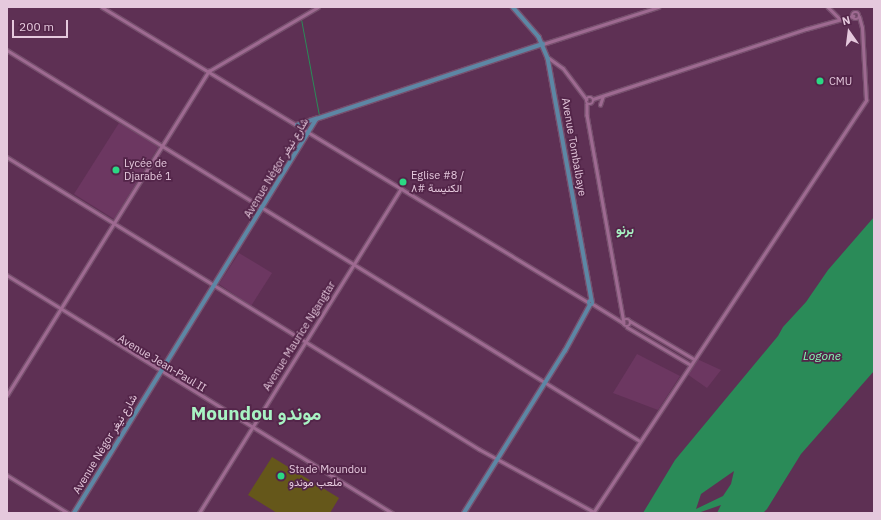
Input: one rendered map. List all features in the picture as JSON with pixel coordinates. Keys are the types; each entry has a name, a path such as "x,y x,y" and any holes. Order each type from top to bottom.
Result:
{"main road":[{"name":"Avenue Tombalbaye","path":"514,7 543,44 548,58 591,303"},
{"name":"Avenue Négor شارع نيغر","path":"74,513 263,208 316,119 543,44"},
{"path":"297,125 316,119"},
{"path":"464,513 546,381 591,303"}],"street":[{"path":"102,7 624,322 628,326 691,365"},
{"path":"7,395 209,71 318,7"},
{"name":"Avenue Négor شارع نيغر","path":"543,44 658,7"},
{"path":"828,7 840,19"},
{"path":"7,157 496,460 593,512 866,100 859,22 856,12 852,16 603,96 593,99 586,99"},
{"path":"852,16 857,18"},
{"path":"7,50 546,381 640,441"},
{"path":"548,58 563,68 586,99 624,322"},
{"path":"600,106 603,96"},
{"path":"587,104 593,104 593,99"},
{"name":"Avenue Maurice Ngangtar","path":"199,513 401,188"},
{"name":"Avenue Jean-Paul II","path":"7,275 252,428 392,513"},
{"path":"623,312 629,321 694,359"},
{"path":"624,322 629,321"},
{"path":"628,326 629,321"},
{"path":"7,475 68,513"}],"shaded area":[{"name":"Lycée de Djarabé 1","path":"119,123 159,146 114,219 74,194"},
{"path":"239,253 272,273 251,306 219,284"},
{"path":"637,354 680,376 658,410 613,393"},
{"path":"697,359 721,370 707,388 687,374"},
{"name":"Stade Moundou ملعب موندو","path":"272,457 339,498 330,513 277,513 248,495"}],"water":[{"name":"Logone","path":"874,217 874,371 801,454 763,513 717,513 721,505 698,513 643,513 675,460 778,336 783,327 806,302 828,270","holes":["734,471 731,484 723,496 696,509 701,494"]}],"waterway":[{"path":"301,19 319,115"}],"place":[{"name":"CMU","path":"820,81"},
{"name":"Lycée de Djarabé 1","path":"116,170"},
{"name":"Eglise #8 / الكنيسة #٨","path":"403,182"},
{"name":"Stade Moundou ملعب موندو","path":"281,476"}],"district":[{"name":"برنو","path":"625,230"},
{"name":"Moundou موندو","path":"256,414"}]}
